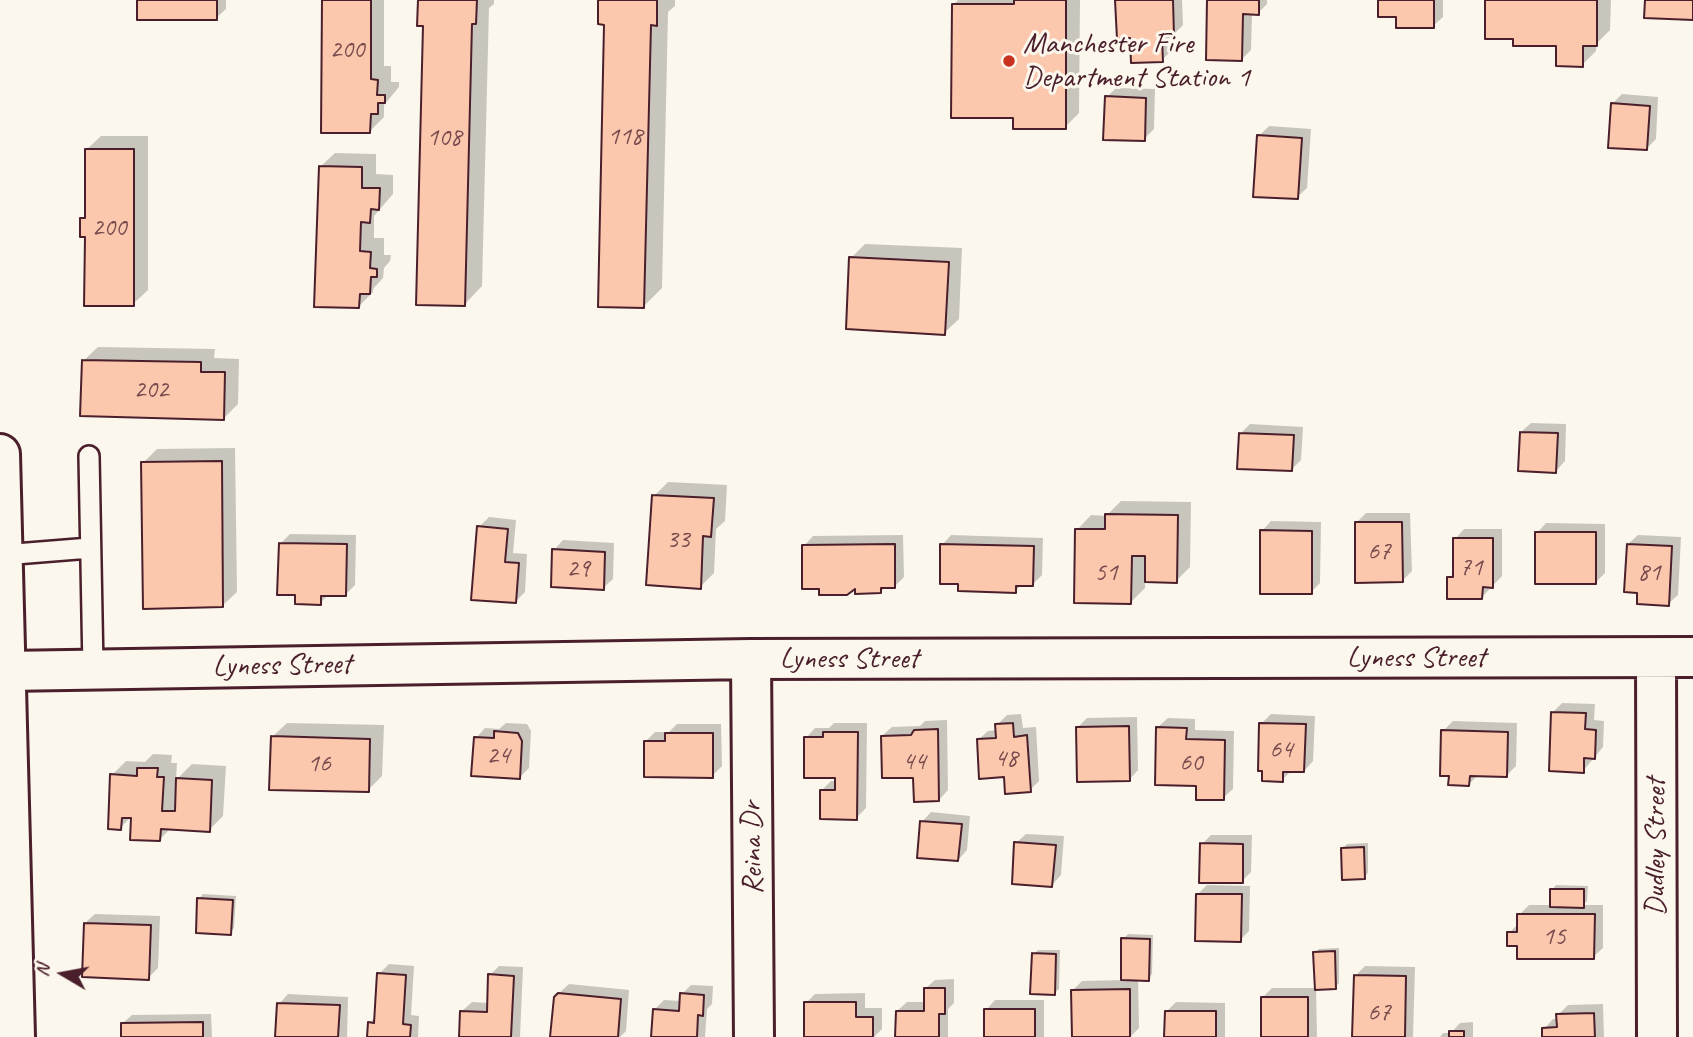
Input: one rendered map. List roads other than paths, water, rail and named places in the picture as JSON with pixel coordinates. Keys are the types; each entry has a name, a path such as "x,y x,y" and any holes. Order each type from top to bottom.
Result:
{"street":[{"path":"0,454 15,1037"},
{"name":"Lyness Street","path":"6,671 751,659 1693,657"},
{"name":"Dudley Street","path":"1656,658 1657,1037"},
{"name":"Reina Dr","path":"751,659 754,1037"}],"lane":[{"path":"89,456 93,669"},
{"path":"3,555 90,548"}],"place":[{"name":"Manchester Fire Department Station 1","path":"1009,61"}]}
